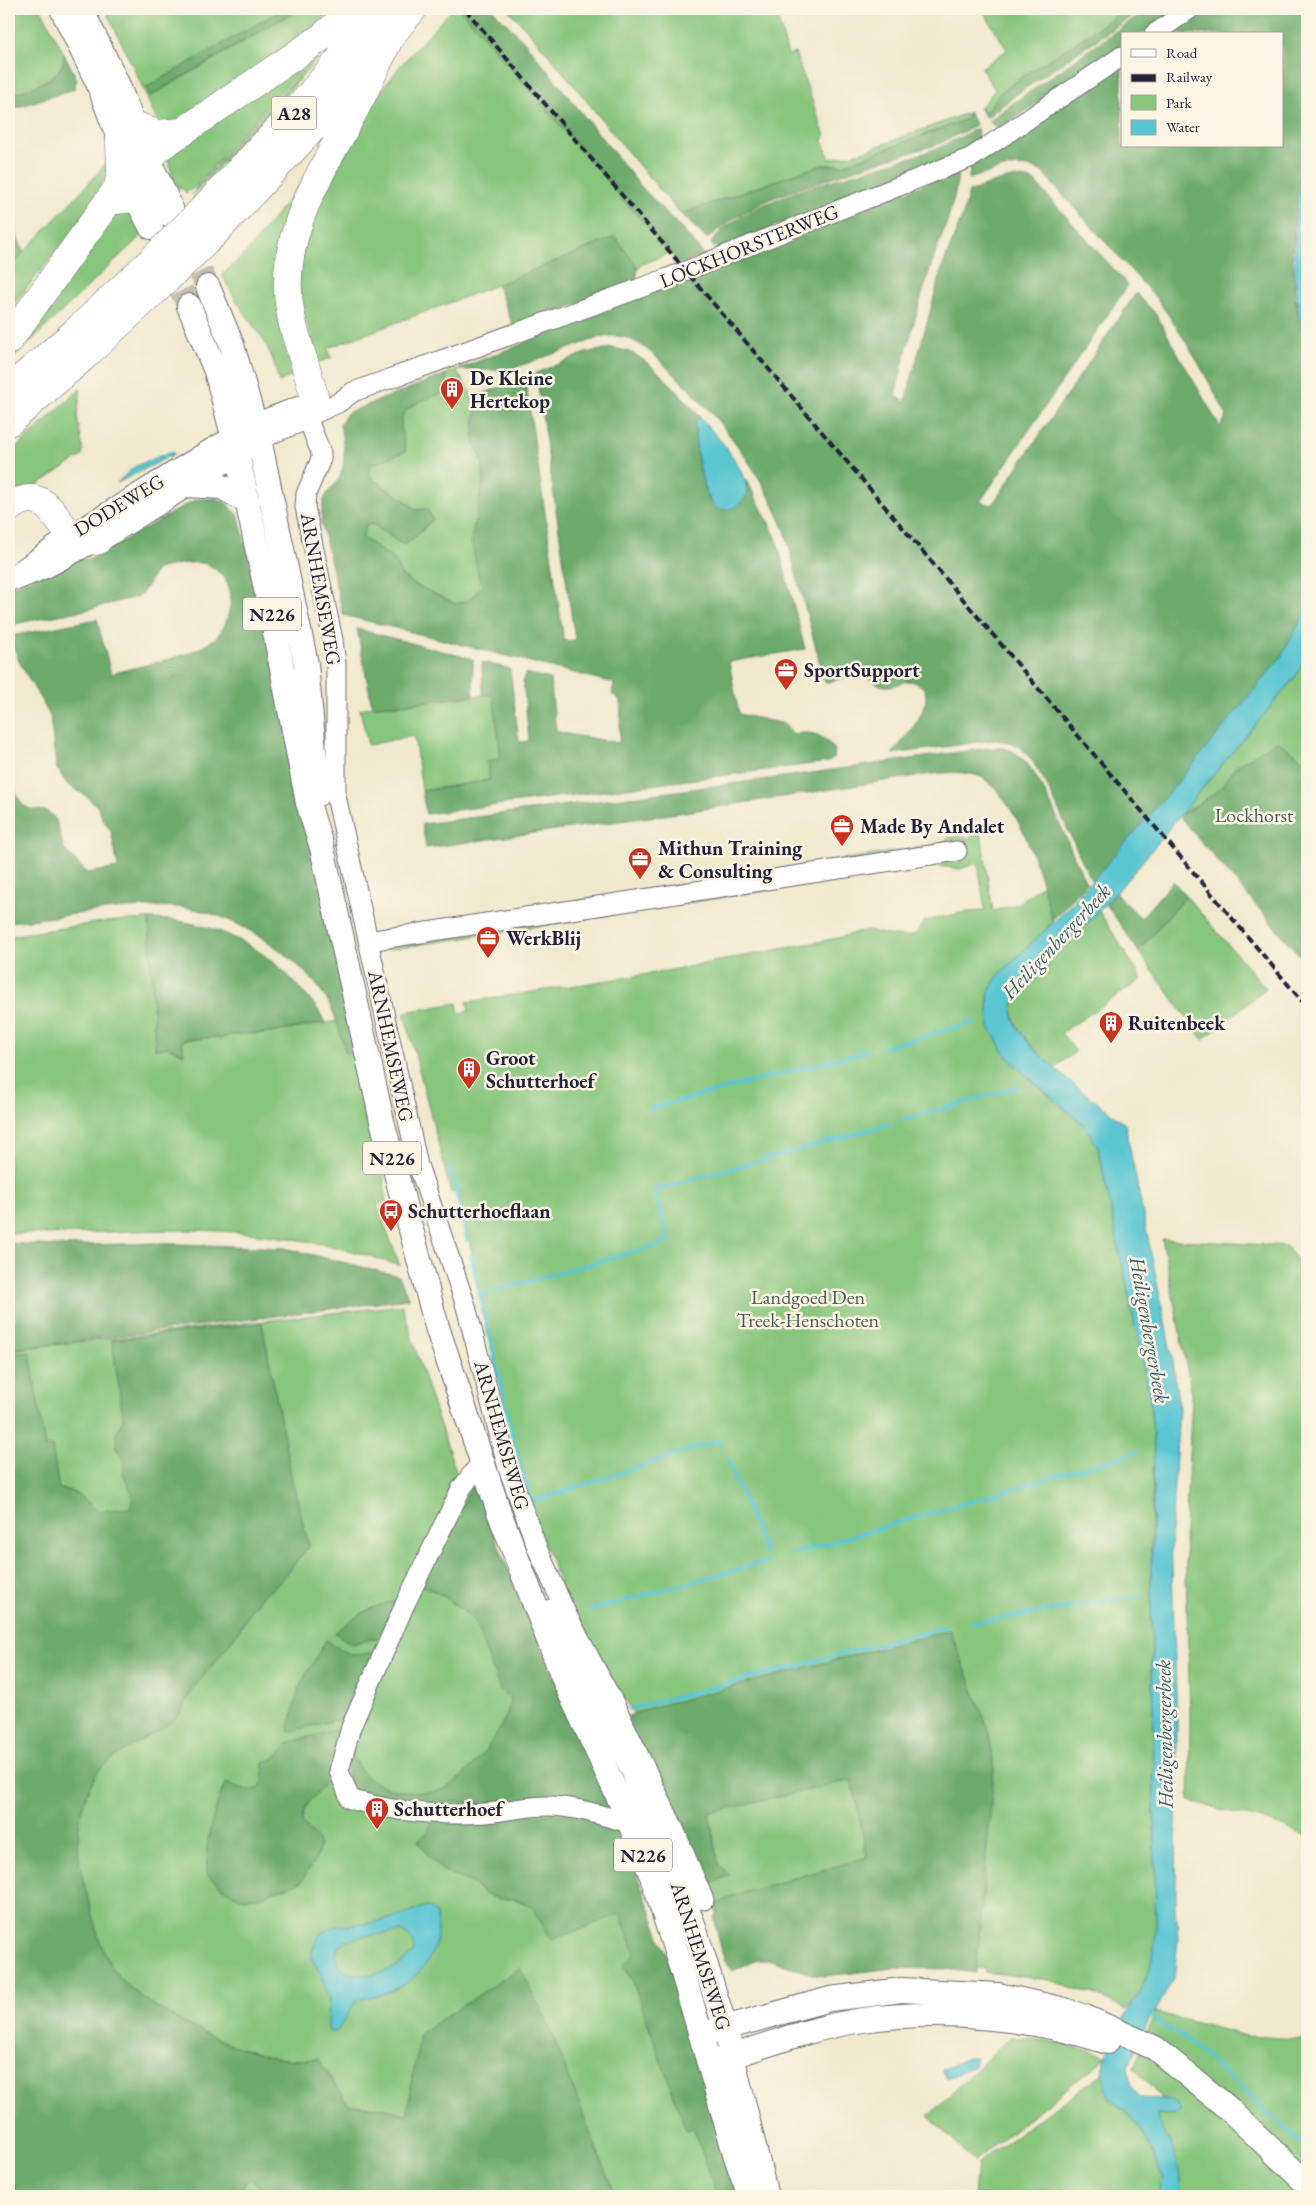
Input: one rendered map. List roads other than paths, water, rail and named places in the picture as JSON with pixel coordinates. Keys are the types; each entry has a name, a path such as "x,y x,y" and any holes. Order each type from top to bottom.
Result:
{"highway":[{"name":"A28","path":"136,198 148,160 160,147 322,37 354,9"},
{"name":"A28","path":"206,224 302,104 382,9"},
{"name":"A28","path":"9,422 87,354 155,275 206,224 315,126 413,9"},
{"name":"A28","path":"305,409 298,344 288,300 288,277 292,249 316,180 328,155 355,109 390,36"},
{"path":"9,340 117,189 130,133 183,132"},
{"path":"109,201 136,198 158,203 163,216"},
{"name":"A28","path":"9,389 74,333 155,275"},
{"path":"9,508 22,499 31,498 40,501 75,538 97,541"}],"main road":[{"path":"62,9 98,83 148,160 163,216"},
{"path":"81,9 116,81 130,133 136,198"},
{"name":"N226","path":"208,287 232,346 257,431"},
{"name":"N226","path":"189,306 216,371 250,511"},
{"name":"LOCKHORSTERWEG","path":"235,444 257,431 272,431 305,409"},
{"name":"ARNHEMSEWEG","path":"257,431 308,680 316,753 322,848"},
{"name":"DODEWEG","path":"97,541 186,486 235,444"},
{"path":"186,486 222,487 250,511"},
{"name":"ARNHEMSEWEG","path":"250,511 308,803 322,848 382,1120 444,1347 499,1512 565,1682 652,1876 682,1970 736,2157 750,2196"},
{"name":"ARNHEMSEWEG","path":"499,1512 596,1694 633,1770 693,1924 725,2027 766,2196"},
{"path":"701,2035 830,1999 902,1990 998,1995 1061,2009 1082,2025"},
{"path":"709,2063 811,2031 863,2020 922,2016 1004,2018 1082,2025 1153,2052 1179,2067 1229,2109 1307,2184"}],"street":[{"path":"1157,32 1190,9"},
{"name":"LOCKHORSTERWEG","path":"305,409 334,393 353,392 668,278 972,157 1121,57"},
{"name":"ARNHEMSEWEG","path":"305,409 321,453 321,459 306,494 305,507 334,640 336,664 336,796 418,1165 465,1303 508,1468 538,1550 567,1615 616,1707 672,1824 704,1900"},
{"name":"DODEWEG","path":"9,582 23,568 70,534 235,444"},
{"name":"DODEWEG","path":"9,582 47,568 97,541"},
{"path":"368,940 957,852"},
{"name":"ARNHEMSEWEG","path":"481,1462 461,1489 406,1602 351,1727 339,1771 350,1798 377,1807 442,1813 485,1813 549,1806 570,1808 629,1822"}],"water":[{"path":"1307,156 1307,360 1298,309 1294,258 1297,207"},
{"path":"700,417 736,462 745,482 748,493 735,507 726,509 716,508 706,491 702,479 696,442 695,421"},
{"path":"172,451 174,454 117,483 134,467"},
{"name":"Heiligenbergerbeek","path":"1307,609 1307,653 1296,676 1098,912 1030,981 1014,1004 1012,1011 1017,1025 1027,1040 1042,1056 1078,1088 1125,1124 1173,1362 1179,1409 1171,1535 1177,1721 1176,1904 1178,1940 1174,1978 1155,2012 1149,2016 1143,2037 1128,2066 1131,2087 1141,2098 1170,2100 1175,2102 1181,2111 1176,2115 1157,2114 1175,2155 1181,2186 1180,2196 1158,2196 1163,2179 1144,2134 1126,2111 1116,2105 1109,2097 1103,2073 1106,2055 1134,1999 1141,1991 1153,1959 1156,1927 1151,1589 1154,1448 1150,1399 1098,1147 1085,1126 1007,1057 989,1027 988,994 997,977 1071,905 1180,780 1281,657"},
{"path":"427,1906 435,1912 438,1933 432,1953 420,1971 404,1985 357,2000 337,2031 331,2032 328,2030 329,1999 320,1973 312,1959 312,1951 320,1934 338,1926 365,1924 389,1919","holes":["401,1932 411,1939 414,1951 399,1965 390,1970 369,1975 358,1975 339,1969 336,1957 338,1948 345,1942 355,1938"]},
{"path":"968,2057 976,2057 974,2066 947,2079 942,2070"}],"waterway":[{"path":"885,1047 975,1022"},
{"path":"649,1109 867,1051"},
{"path":"903,1120 1018,1087"},
{"path":"479,1295 669,1242 654,1190 891,1124"},
{"path":"449,1167 454,1181 467,1240"},
{"path":"471,1255 516,1451 532,1502 719,1440 722,1447"},
{"path":"792,1554 1137,1452"},
{"path":"727,1459 765,1551"},
{"path":"590,1610 769,1561"},
{"path":"971,1623 1139,1596"},
{"path":"630,1709 946,1627"},
{"path":"1146,2014 1190,2042 1307,2148"}],"tunnel":[{"path":"185,239 208,287"},
{"path":"166,258 189,306"}],"railway":[{"path":"465,9 1307,1007"}],"place":[{"name":"De Kleine Hertekop","path":"452,410"},
{"name":"SportSupport","path":"786,691"},
{"name":"Made By Andalet","path":"842,847"},
{"name":"Mithun Training & Consulting","path":"640,880"},
{"name":"WerkBlij","path":"488,959"},
{"name":"Ruitenbeek","path":"1111,1044"},
{"name":"Groot Schutterhoef","path":"469,1090"},
{"name":"Schutterhoeflaan","path":"391,1232"},
{"name":"Schutterhoef","path":"377,1830"}],"park label":[{"name":"Lockhorst","path":"1254,815"},
{"name":"Landgoed Den Treek-Henschoten","path":"808,1308"}]}
